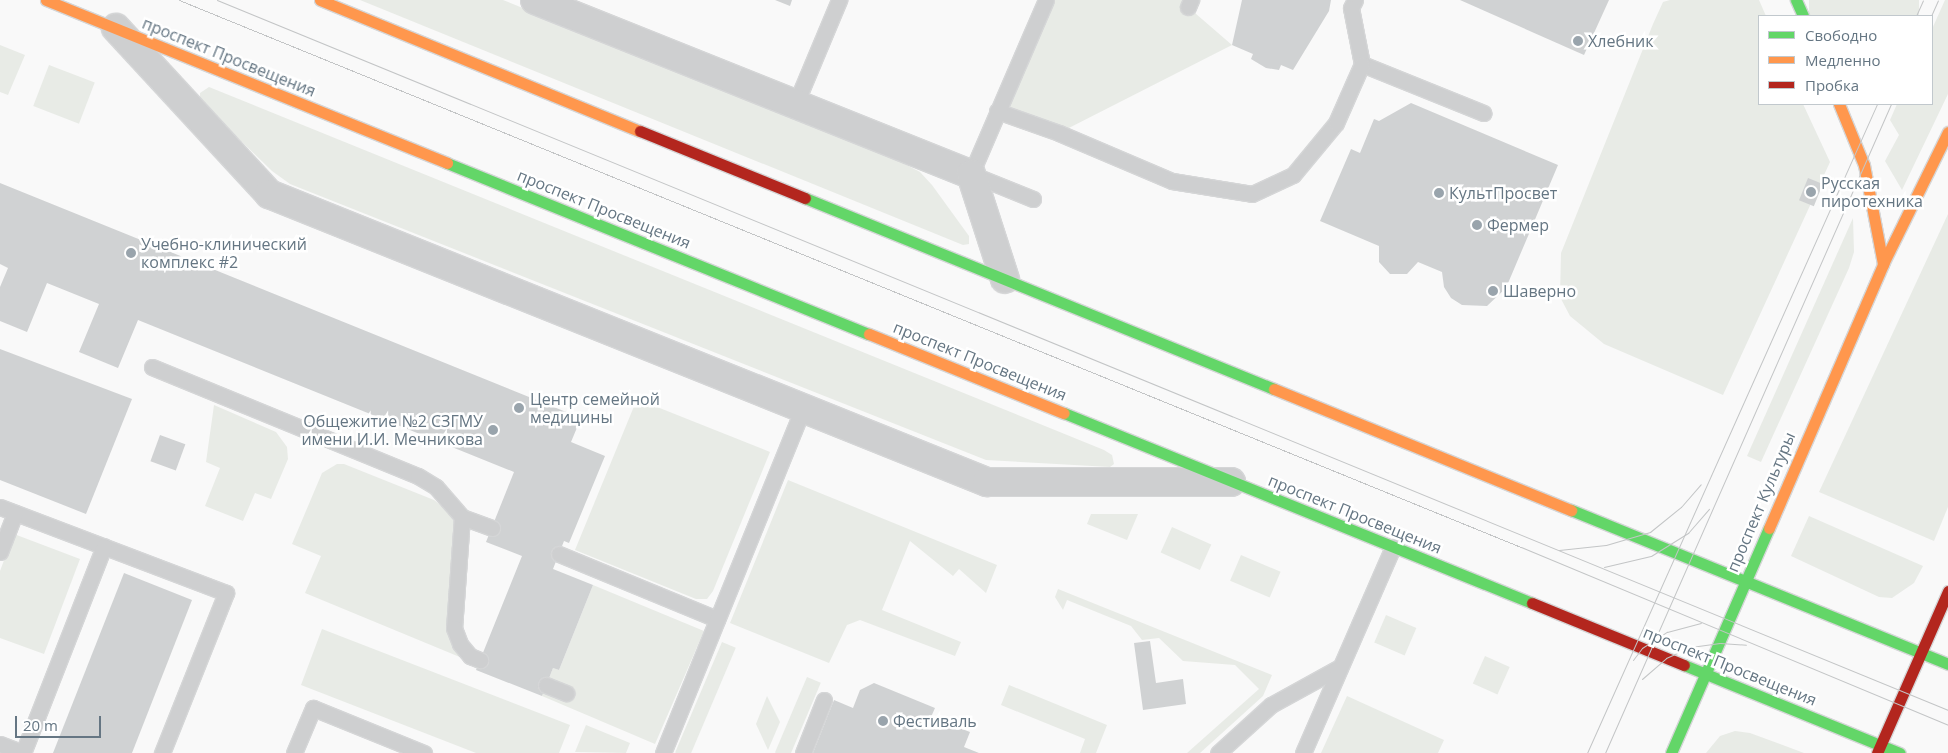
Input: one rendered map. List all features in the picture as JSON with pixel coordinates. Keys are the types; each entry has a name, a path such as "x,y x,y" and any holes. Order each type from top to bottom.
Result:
{"main road":[{"name":"проспект Просвещения","path":"46,0 1706,674 1879,749 1900,753"},
{"path":"320,0 1948,664"},
{"path":"1796,0 1803,15"},
{"path":"1839,105 1864,165 1883,264"},
{"name":"проспект Культуры","path":"1672,753 1883,264 1948,132"},
{"path":"1879,749 1948,591"}],"street":[{"path":"536,0 970,174 1005,279"},
{"path":"116,28 269,194 987,482 1233,482"}],"lane":[{"path":"796,103 839,0"},
{"path":"1033,200 970,174 1046,0"},
{"path":"997,111 1059,133 1172,181 1252,194 1293,176 1336,123 1362,64 1351,8 1355,0"},
{"path":"1362,64 1483,113"},
{"path":"152,367 418,476 436,487 462,517 492,528"},
{"path":"663,753 803,408"},
{"path":"0,507 226,593 162,753"},
{"path":"0,552 15,513"},
{"path":"462,517 454,628 460,644 470,656 480,660"},
{"path":"0,744 23,753 104,546"},
{"path":"1303,753 1393,547"},
{"path":"558,554 717,619"},
{"path":"1218,753 1271,705 1340,667"},
{"path":"546,685 566,693"},
{"path":"803,753 824,700"},
{"path":"294,753 312,708 424,753"}],"shaded area":[{"path":"360,0 503,0 903,163 920,172 932,185 969,236 969,244 963,245"},
{"path":"1046,0 1191,0 1188,7 1232,45 1059,133 997,111"},
{"path":"1670,0 1759,0 1766,15 1758,15 1758,105 1803,105 1830,162 1723,395 1604,344 1570,316 1560,297 1561,253 1663,2"},
{"path":"1809,0 1919,0 1919,15 1809,15"},
{"path":"1945,0 1948,0 1948,94 1902,190 1885,161 1899,135 1890,120 1897,105 1933,105 1933,27"},
{"path":"0,45 25,55 8,95 0,92"},
{"path":"49,65 95,83 79,124 33,106"},
{"path":"209,87 1104,450 1112,455 1114,464 1110,467 986,460 290,184 272,171 200,101 200,93"},
{"path":"1948,214 1948,507 1934,541 1819,492"},
{"path":"1853,218 1854,252 1849,268 1761,462 1747,456"},
{"path":"637,399 770,452 713,591 707,599 696,599 575,550"},
{"path":"214,405 276,432 287,447 288,459 271,499 255,493 243,521 205,506 220,468 206,462"},
{"path":"337,464 344,464 434,500 447,510 454,521 447,625 467,660 305,593 321,556 292,544 322,473"},
{"path":"788,480 997,565 986,593 959,569 953,576 910,541 882,610 961,642 955,656 860,620 847,625 829,663 730,623"},
{"path":"1091,514 1138,514 1127,540 1087,524"},
{"path":"1809,516 1923,566 1914,583 1892,598 1879,597 1791,556"},
{"path":"1172,527 1211,544 1200,570 1161,553"},
{"path":"14,534 80,559 44,654 0,638 0,571"},
{"path":"1241,555 1281,572 1270,598 1230,581"},
{"path":"593,585 704,631 655,744 542,696 553,668 559,670"},
{"path":"1058,589 1272,675 1263,696 1200,753 1187,753 1259,689 1235,665 1183,661 1159,638 1142,640 1131,626 1067,600 1063,610 1055,597"},
{"path":"1386,615 1416,628 1405,656 1374,643"},
{"path":"322,629 570,725 559,753 476,753 301,685"},
{"path":"722,642 736,648 691,753 675,752"},
{"path":"1485,656 1510,667 1497,694 1473,683"},
{"path":"807,677 821,683 791,753 775,752"},
{"path":"1009,685 1107,725 1096,753 1080,753 1085,739 1001,705"},
{"path":"767,696 780,722 768,750 756,724"},
{"path":"1347,696 1444,740 1438,753 1321,753"},
{"path":"586,725 630,743 626,753 575,752"},
{"path":"1735,731 1750,733 1804,753 1706,753 1720,736"}],"building":[{"path":"775,0 792,0 790,6"},
{"path":"1242,0 1331,0 1329,11 1293,70 1281,65 1279,70 1266,68 1251,59 1253,54 1232,45"},
{"path":"1460,0 1609,0 1584,55"},
{"name":"КультПросвет","path":"1411,103 1558,165 1506,288 1487,306 1462,305 1451,298 1444,287 1442,272 1418,262 1407,274 1390,274 1379,262 1379,246 1320,221 1351,149 1360,153 1374,119 1379,121"},
{"name":"Русская пиротехника","path":"1808,178 1823,184 1814,206 1799,200"},
{"name":"Общежитие №2 СЗГМУ имени И.И. Мечникова","path":"0,183 581,418 571,442 605,456 569,543 564,541 553,569 593,585 559,670 553,668 542,696 476,670 522,556 486,542 514,472 138,320 118,368 79,352 99,304 47,283 27,332 0,321 0,287 8,268 0,264"},
{"path":"0,349 132,399 86,514 0,480"},
{"path":"160,435 185,444 176,471 150,461"},
{"path":"124,573 192,600 132,753 53,753"},
{"path":"1150,641 1156,683 1183,679 1186,704 1143,710 1134,643"},
{"name":"Фестиваль","path":"874,683 935,708 931,717 970,732 964,747 979,753 813,753 834,700 853,708 860,690"}],"tram line":[{"path":"179,0 1521,547 1948,725"},
{"path":"217,0 1948,710"},
{"path":"1916,15 1923,0"},
{"path":"1931,15 1938,0"},
{"path":"1587,753 1877,105"},
{"path":"1605,753 1891,105"},
{"path":"1559,550 1606,545 1650,532 1681,507 1701,484"},
{"path":"1604,567 1651,556 1688,533 1709,509"},
{"path":"1633,660 1642,648 1667,632 1701,623"},
{"path":"1642,679 1666,658 1691,647 1720,643 1746,645"}],"traffic: fast":[{"path":"1796,0 1803,15"},
{"path":"447,163 869,334"},
{"path":"805,198 1274,389"},
{"path":"1064,413 1532,603"},
{"path":"1571,510 1948,664"},
{"path":"1671,753 1769,528"},
{"path":"1684,665 1900,753"}],"traffic: slow":[{"path":"46,0 447,163"},
{"path":"320,0 640,131"},
{"path":"1839,105 1864,165 1883,264"},
{"path":"1769,528 1883,264 1948,132"},
{"path":"869,334 1064,413"},
{"path":"1274,389 1571,510"}],"traffic: jam":[{"path":"640,131 805,198"},
{"path":"1877,753 1948,591"},
{"path":"1532,603 1684,665"}],"place":[{"name":"Хлебник","path":"1578,41"},
{"name":"Русская пиротехника","path":"1811,192"},
{"name":"КультПросвет","path":"1439,193"},
{"name":"Фермер","path":"1477,225"},
{"name":"Учебно-клинический комплекс #2","path":"131,253"},
{"name":"Шаверно","path":"1493,291"},
{"name":"Центр семейной медицины","path":"519,408"},
{"name":"Общежитие №2 СЗГМУ имени И.И. Мечникова","path":"493,430"},
{"name":"Фестиваль","path":"883,721"}]}
